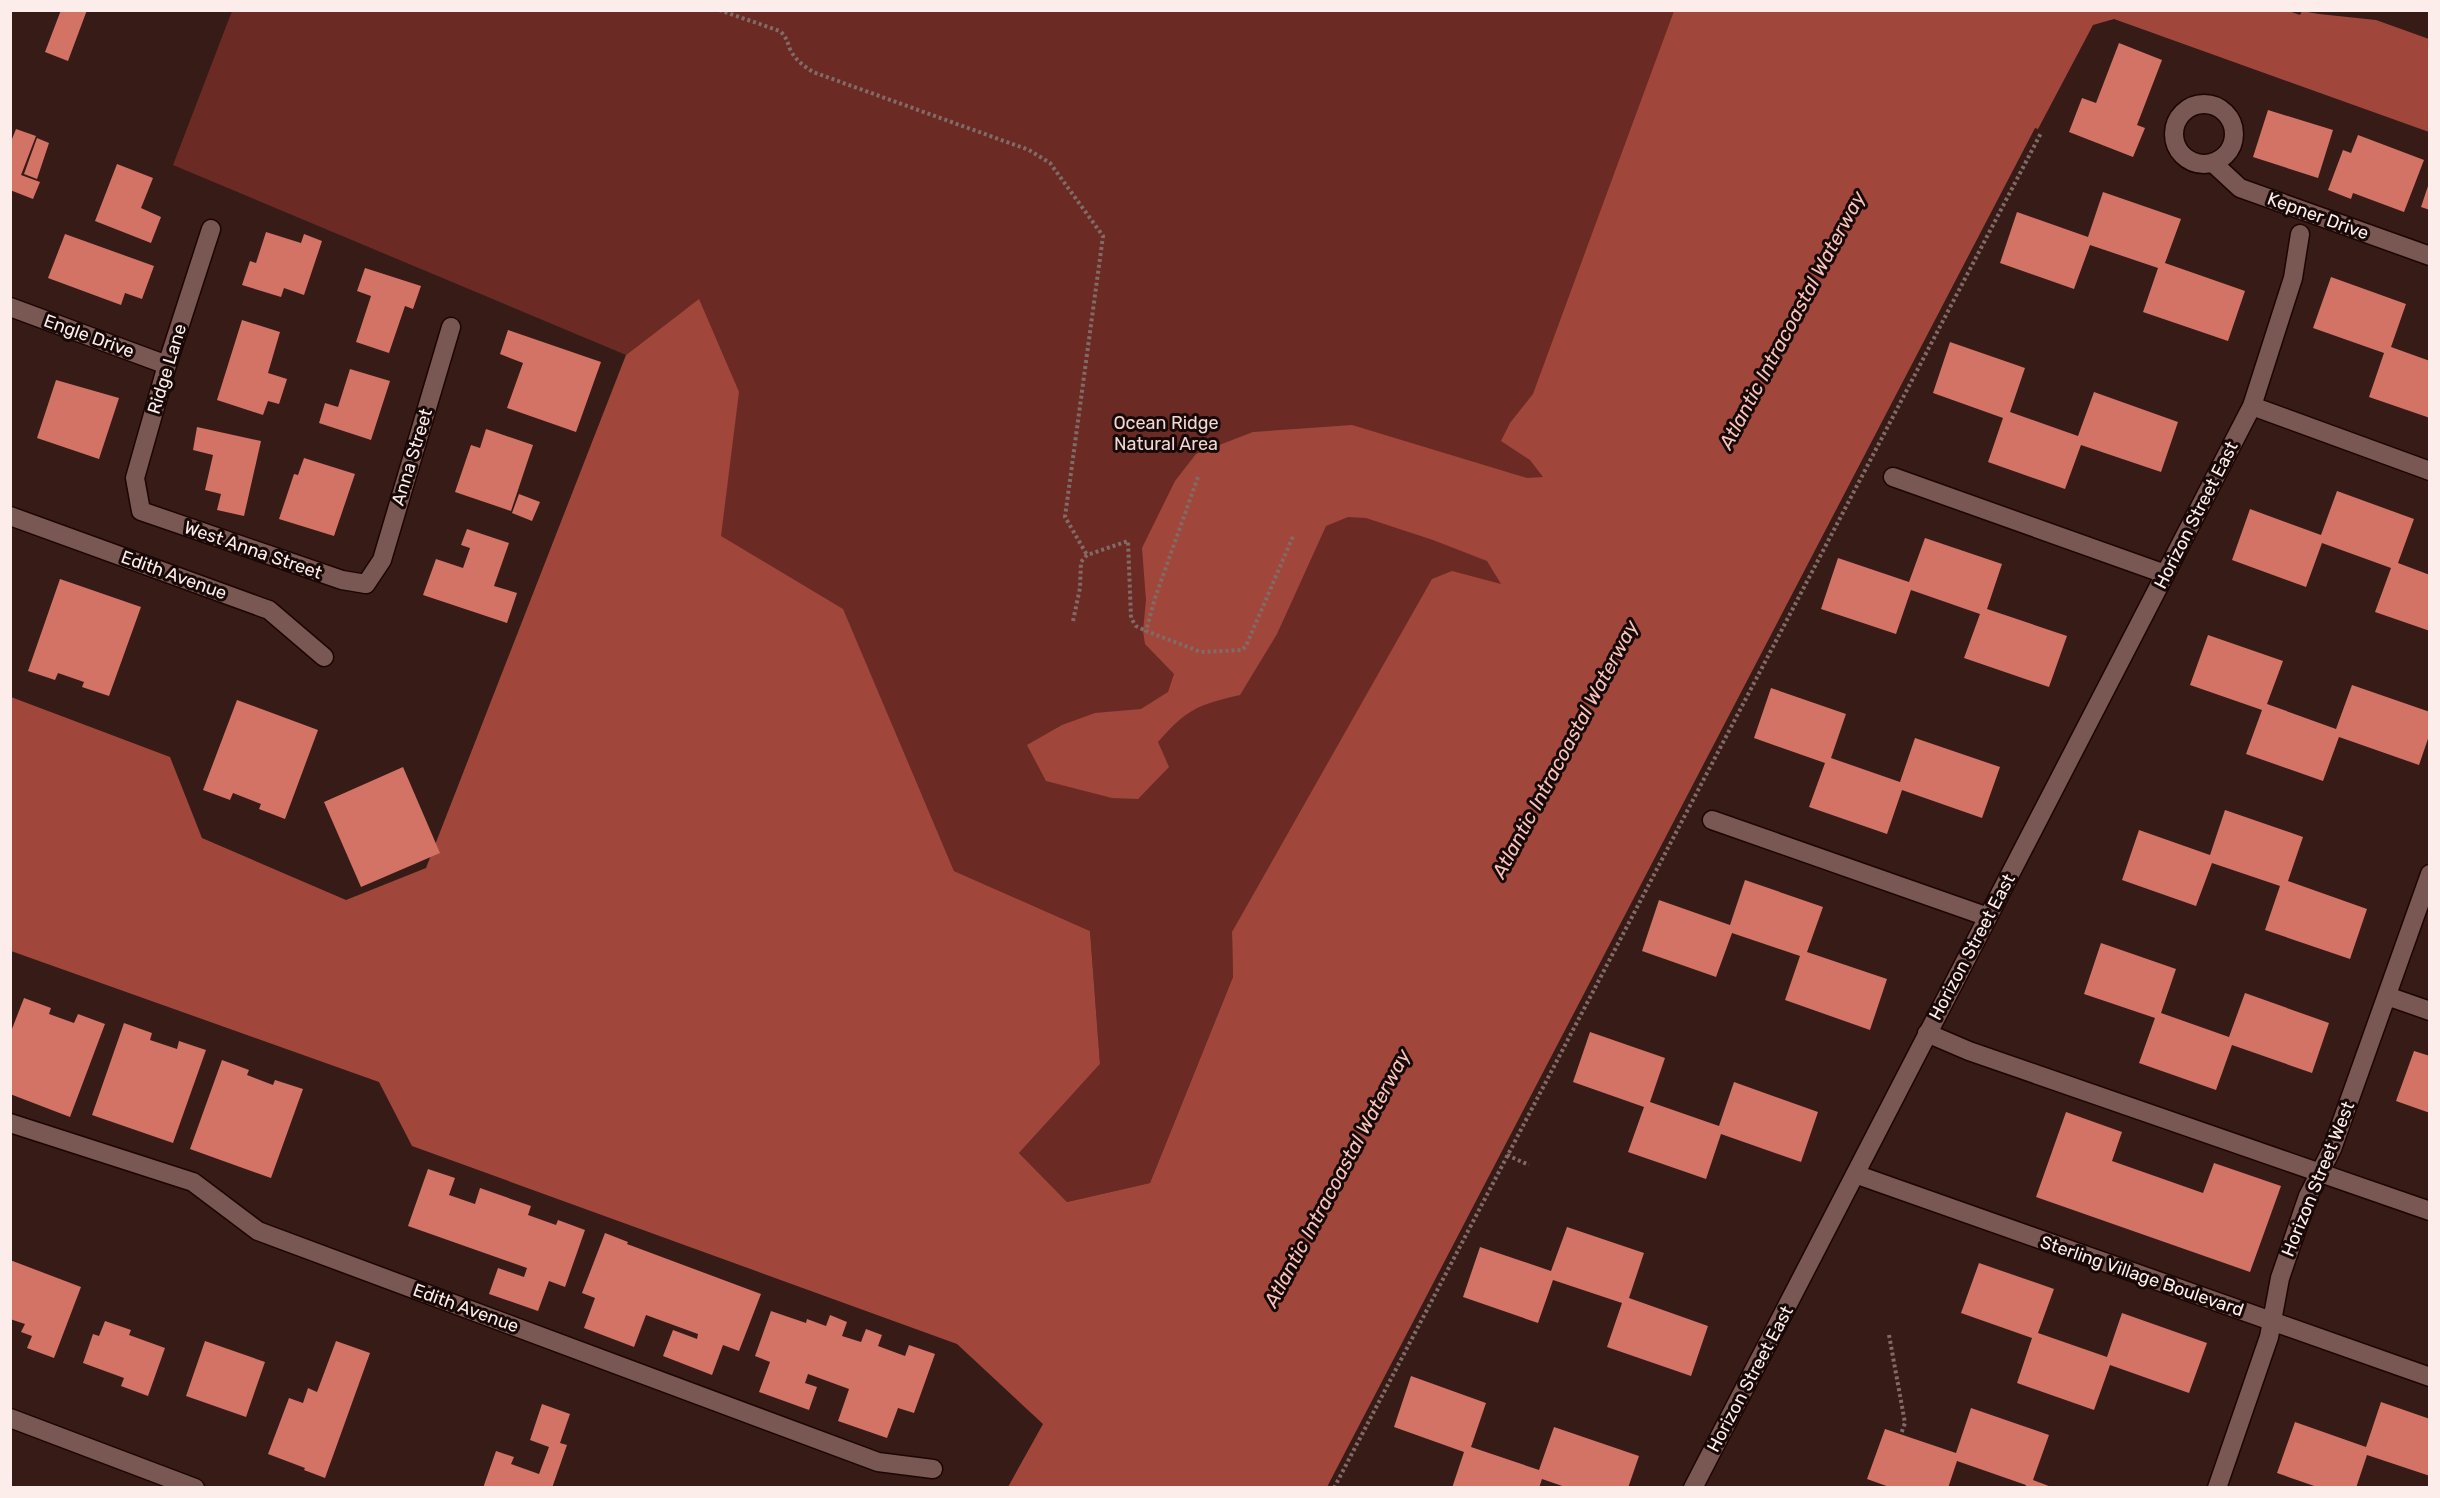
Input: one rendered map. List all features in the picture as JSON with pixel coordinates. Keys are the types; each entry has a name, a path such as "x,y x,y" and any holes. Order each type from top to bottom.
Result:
{"street":[{"name":"Kepner Drive","path":"2213,163 2240,188 2430,256"},
{"name":"Ridge Lane","path":"141,511 135,478 167,364 211,229"},
{"name":"Horizon Street East","path":"1693,1488 2252,406 2293,278 2300,234"},
{"name":"Engle Drive","path":"10,307 167,364"},
{"name":"Anna Street","path":"366,584 381,560 451,327"},
{"path":"2252,406 2430,471"},
{"path":"1893,477 2165,574"},
{"name":"West Anna Street","path":"141,511 342,580 366,584"},
{"name":"Edith Avenue","path":"10,516 269,610 324,657"},
{"path":"1712,820 1988,917"},
{"name":"Horizon Street West","path":"2217,1488 2269,1337 2280,1278 2308,1196 2332,1149 2430,874"},
{"path":"2387,996 2430,1011"},
{"path":"1928,1032 1969,1051 2430,1211"},
{"name":"Edith Avenue","path":"10,1123 193,1182 258,1231 878,1462 933,1469"},
{"name":"Sterling Village Boulevard","path":"1855,1174 2430,1377"},
{"path":"10,1418 195,1488"}],"path":[{"path":"719,10 780,31 787,38 799,62 813,72 1029,150 1050,163 1103,236 1065,517 1087,555"},
{"path":"1334,1488 2041,133"},
{"path":"1146,631 1155,598 1198,477"},
{"path":"1073,621 1080,588 1081,562 1087,555 1128,542 1131,618 1136,626 1201,652 1242,650 1246,646 1294,534"},
{"path":"1507,1155 1529,1165"},
{"path":"1889,1335 1905,1423 1901,1434"}],"green space":[{"name":"Ocean Ridge Natural Area","path":"232,11 1837,11 1385,961 1232,932 1233,977 1150,1183 1067,1202 1019,1153 1100,1064 1090,931 954,871 922,796 559,667 686,309 626,355 173,165"}],"water":[{"name":"Atlantic Intracoastal Waterway","path":"2286,10 2300,15 2302,11 2376,20 2429,39 2429,132 2114,19 2093,25 2038,129 2035,128 1327,1487 1008,1487 1043,1424 957,1344 412,1146 379,1082 11,951 11,697 170,757 202,838 346,900 426,868 626,355 699,299 739,392 721,536 843,609 954,871 1090,931 1100,1064 1019,1153 1067,1202 1150,1183 1233,977 1232,932 1432,579 1452,571 1501,584 1487,561 1433,540 1366,518 1348,517 1326,526 1277,634 1240,695 1194,710 1168,731 1158,742 1169,767 1138,799 1112,798 1046,781 1027,745 1062,725 1095,713 1141,709 1168,692 1174,674 1145,644 1143,631 1146,600 1142,548 1175,481 1196,454 1253,432 1352,425 1527,478 1543,477 1530,460 1501,441 1510,423 1533,394 1674,11"}],"building":[{"path":"61,10 87,10 68,61 45,52"},
{"path":"2119,43 2162,60 2137,125 2145,128 2133,157 2069,132 2082,98 2096,103"},
{"path":"2268,110 2333,130 2318,178 2253,157"},
{"path":"16,129 36,136 21,175 40,182 33,199 10,190 10,144"},
{"path":"2358,135 2424,160 2404,212 2353,193 2351,199 2328,190 2343,150 2351,153"},
{"path":"37,138 49,143 37,179 24,174"},
{"path":"117,164 153,178 141,208 161,217 151,243 95,221"},
{"path":"2430,183 2430,210 2421,207"},
{"path":"2103,192 2181,219 2165,263 2245,291 2228,341 2143,312 2158,268 2090,245 2074,289 2000,263 2017,212 2088,237"},
{"path":"266,232 301,243 304,234 322,241 304,295 284,288 281,297 242,285 250,261 256,263"},
{"path":"65,234 154,266 142,299 125,293 121,305 48,278"},
{"path":"365,268 421,286 413,309 405,306 389,353 356,342 371,296 357,291"},
{"path":"2331,277 2406,304 2391,347 2430,361 2430,418 2369,397 2384,353 2313,328"},
{"path":"242,320 280,332 268,373 287,379 279,404 268,401 263,415 217,400"},
{"path":"508,330 601,362 576,432 507,408 523,363 500,354"},
{"path":"1950,342 2025,368 2010,412 2078,436 2094,392 2178,422 2161,472 2081,445 2065,489 1988,462 2003,418 1933,393"},
{"path":"350,369 390,381 371,440 319,423 325,403 338,407"},
{"path":"56,380 119,398 99,459 37,438"},
{"path":"197,427 261,441 244,516 217,510 221,494 205,490 213,455 193,450"},
{"path":"486,429 533,445 511,511 455,492 471,445 480,448"},
{"path":"304,458 355,474 334,536 279,519 294,474 298,475"},
{"path":"2337,491 2414,519 2398,563 2430,575 2430,631 2375,612 2391,568 2322,543 2306,587 2232,560 2250,509 2321,535"},
{"path":"519,494 540,502 532,521 512,513"},
{"path":"467,529 509,543 494,586 517,593 507,623 423,595 436,559 463,568 470,548 461,545"},
{"path":"1925,538 2002,564 1987,609 2067,636 2049,687 1964,658 1980,614 1911,590 1896,634 1821,609 1838,558 1909,582"},
{"path":"60,579 141,607 109,696 82,687 84,682 58,673 55,680 28,671"},
{"path":"2208,635 2283,661 2267,704 2336,729 2352,685 2430,712 2430,733 2419,765 2339,737 2323,781 2246,754 2262,710 2190,685"},
{"path":"1771,688 1846,714 1831,758 1900,782 1915,738 2000,767 1982,818 1902,790 1887,834 1809,807 1825,763 1754,738"},
{"path":"237,700 318,730 285,819 259,809 261,804 233,793 230,800 203,790"},
{"path":"403,767 440,853 361,887 324,802"},
{"path":"2225,810 2303,837 2288,881 2367,909 2350,959 2265,930 2280,886 2212,863 2196,906 2122,880 2139,830 2210,855"},
{"path":"1745,880 1823,907 1807,952 1887,979 1870,1030 1785,1000 1800,956 1732,933 1716,977 1642,951 1659,900 1730,925"},
{"path":"2101,943 2176,969 2161,1013 2229,1037 2245,993 2329,1023 2312,1073 2232,1045 2216,1090 2139,1063 2155,1018 2084,994"},
{"path":"24,998 51,1008 49,1014 74,1023 78,1014 105,1024 70,1117 10,1094 10,1034"},
{"path":"124,1023 152,1033 150,1040 177,1049 179,1041 206,1050 173,1143 92,1115"},
{"path":"1590,1032 1665,1058 1650,1102 1719,1126 1734,1082 1818,1112 1801,1162 1721,1134 1706,1179 1628,1152 1644,1107 1573,1082"},
{"path":"2414,1051 2430,1056 2430,1113 2396,1101"},
{"path":"222,1060 249,1070 247,1075 273,1085 275,1080 303,1089 271,1178 190,1149"},
{"path":"2066,1112 2122,1132 2112,1161 2203,1193 2214,1163 2281,1186 2250,1272 2036,1197"},
{"path":"428,1169 455,1178 449,1195 475,1204 480,1188 531,1206 528,1215 556,1225 558,1220 585,1230 565,1287 549,1281 538,1311 489,1294 498,1268 524,1277 527,1268 408,1226"},
{"path":"1567,1227 1644,1253 1629,1298 1708,1326 1691,1376 1607,1347 1622,1303 1553,1280 1538,1323 1463,1297 1480,1247 1551,1271"},
{"path":"605,1233 628,1242 627,1244 761,1294 739,1351 723,1345 712,1375 663,1356 673,1330 697,1339 698,1334 646,1315 634,1347 584,1328 595,1298 582,1293"},
{"path":"10,1260 81,1287 54,1358 27,1348 32,1336 21,1332 25,1324 10,1319"},
{"path":"1979,1263 2054,1289 2038,1333 2107,1357 2122,1313 2207,1343 2189,1393 2110,1365 2094,1410 2017,1383 2032,1338 1961,1313"},
{"path":"771,1311 806,1323 807,1319 826,1326 830,1315 847,1322 842,1336 861,1342 866,1329 882,1335 878,1346 905,1356 909,1345 935,1354 914,1413 898,1408 887,1438 838,1421 849,1389 808,1374 805,1383 817,1387 809,1410 759,1392 770,1362 755,1356"},
{"path":"105,1321 131,1330 129,1335 165,1348 148,1396 121,1386 124,1378 83,1363 93,1334 99,1336"},
{"path":"205,1341 265,1362 246,1417 186,1396"},
{"path":"336,1341 370,1353 325,1478 268,1454 289,1398 303,1403 308,1388 317,1392"},
{"path":"1411,1376 1486,1403 1471,1447 1539,1470 1554,1427 1639,1456 1628,1488 1568,1488 1542,1479 1539,1488 1452,1488 1464,1452 1394,1427"},
{"path":"2381,1402 2430,1419 2430,1476 2367,1455 2356,1488 2320,1488 2277,1473 2295,1422 2366,1447"},
{"path":"542,1404 570,1414 560,1443 567,1445 552,1488 483,1488 496,1451 514,1457 511,1464 539,1474 549,1447 530,1440"},
{"path":"1971,1408 2049,1435 2033,1480 2054,1488 2025,1488 2026,1485 1957,1461 1948,1488 1892,1488 1867,1479 1885,1429 1956,1453"}]}
